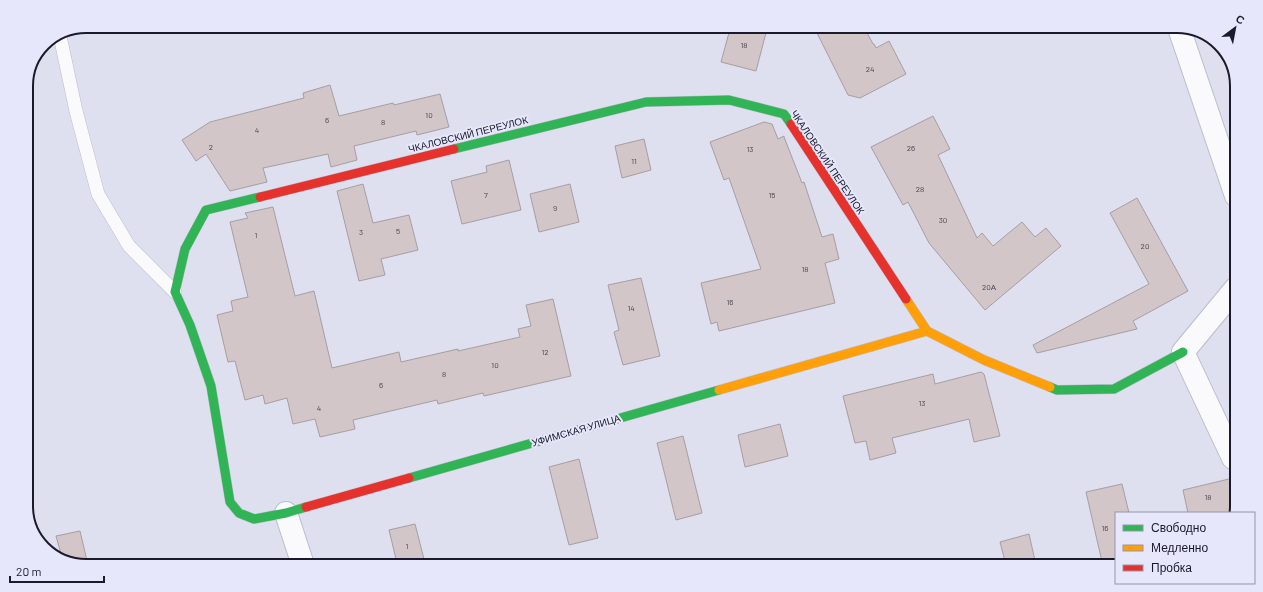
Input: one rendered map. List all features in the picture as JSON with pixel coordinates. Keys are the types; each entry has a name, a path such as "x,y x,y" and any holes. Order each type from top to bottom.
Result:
{"street":[{"path":"1181,33 1230,178"},
{"name":"ЧКАЛОВСКИЙ ПЕРЕУЛОК","path":"175,292 185,249 206,210 646,102 729,100 784,114 927,331"},
{"name":"УФИМСКАЯ УЛИЦА","path":"175,292 190,325 210,386 230,502 239,513 254,519 286,513 927,331"},
{"path":"927,331 984,360 1057,390 1114,389 1183,352 1230,295"},
{"path":"1183,352 1230,452"},
{"path":"286,513 301,559"}],"lane":[{"path":"61,39 76,111 98,194 129,246 175,292"}],"building":[{"path":"729,33 766,33 756,71 721,62"},
{"path":"817,33 867,33 876,48 889,41 906,74 860,98 848,95"},
{"path":"330,85 339,116 393,103 394,105 440,94 449,127 417,135 416,131 354,146 357,160 331,167 328,154 263,168 267,182 230,191 206,154 196,161 182,140 210,122 304,98 303,93"},
{"path":"933,116 950,149 938,155 977,238 982,233 993,246 1022,222 1035,237 1046,228 1061,246 985,310 929,243 908,202 903,205 871,147"},
{"path":"764,122 772,124 778,139 784,136 802,183 804,182 822,237 833,234 839,259 825,263 835,303 719,331 717,322 711,324 701,283 761,269 729,178 724,180 710,142"},
{"path":"644,139 651,170 622,178 615,146"},
{"path":"509,160 521,210 462,224 451,181 487,172 486,166"},
{"path":"363,184 373,223 409,215 418,250 381,259 385,275 359,281 337,191"},
{"path":"570,184 579,222 539,232 530,194"},
{"path":"1137,198 1188,291 1133,321 1137,329 1037,353 1033,345 1149,284 1110,213"},
{"path":"273,207 295,296 314,291 332,368 399,352 401,362 520,337 518,329 531,326 526,305 553,299 571,376 484,396 483,393 438,404 437,400 353,420 355,429 320,437 315,419 293,424 287,398 265,404 263,395 245,400 235,361 228,362 217,315 233,311 231,301 248,297 230,222 248,218 245,213"},
{"path":"641,278 660,356 623,365 614,332 619,330 608,285"},
{"path":"981,372 984,374 1000,436 974,442 969,419 892,438 896,453 870,460 866,441 855,443 843,396 933,374 935,384"},
{"path":"780,424 788,456 745,467 738,435"},
{"path":"683,436 702,513 676,520 657,443"},
{"path":"579,459 598,538 569,545 549,467"},
{"path":"1230,479 1229,512 1188,512 1183,490"},
{"path":"1122,484 1129,512 1115,512 1115,559 1101,559 1086,492"},
{"path":"415,524 424,559 396,559 389,530"},
{"path":"80,531 87,559 75,558 61,553 56,536"},
{"path":"1029,534 1035,559 1004,559 1000,542"}],"traffic: fast":[{"path":"454,149 646,102 729,100 784,114 791,124"},
{"path":"260,197 206,210 185,249 175,292 190,325 211,386 230,502 239,513 254,519 286,513 306,507"},
{"path":"1050,387 1057,390 1114,389 1183,352"},
{"path":"409,478 719,390"}],"traffic: slow":[{"path":"906,299 927,331 984,360 1050,387"},
{"path":"719,390 927,331"}],"traffic: jam":[{"path":"791,124 906,299"},
{"path":"260,197 454,149"},
{"path":"306,507 409,478"}]}
